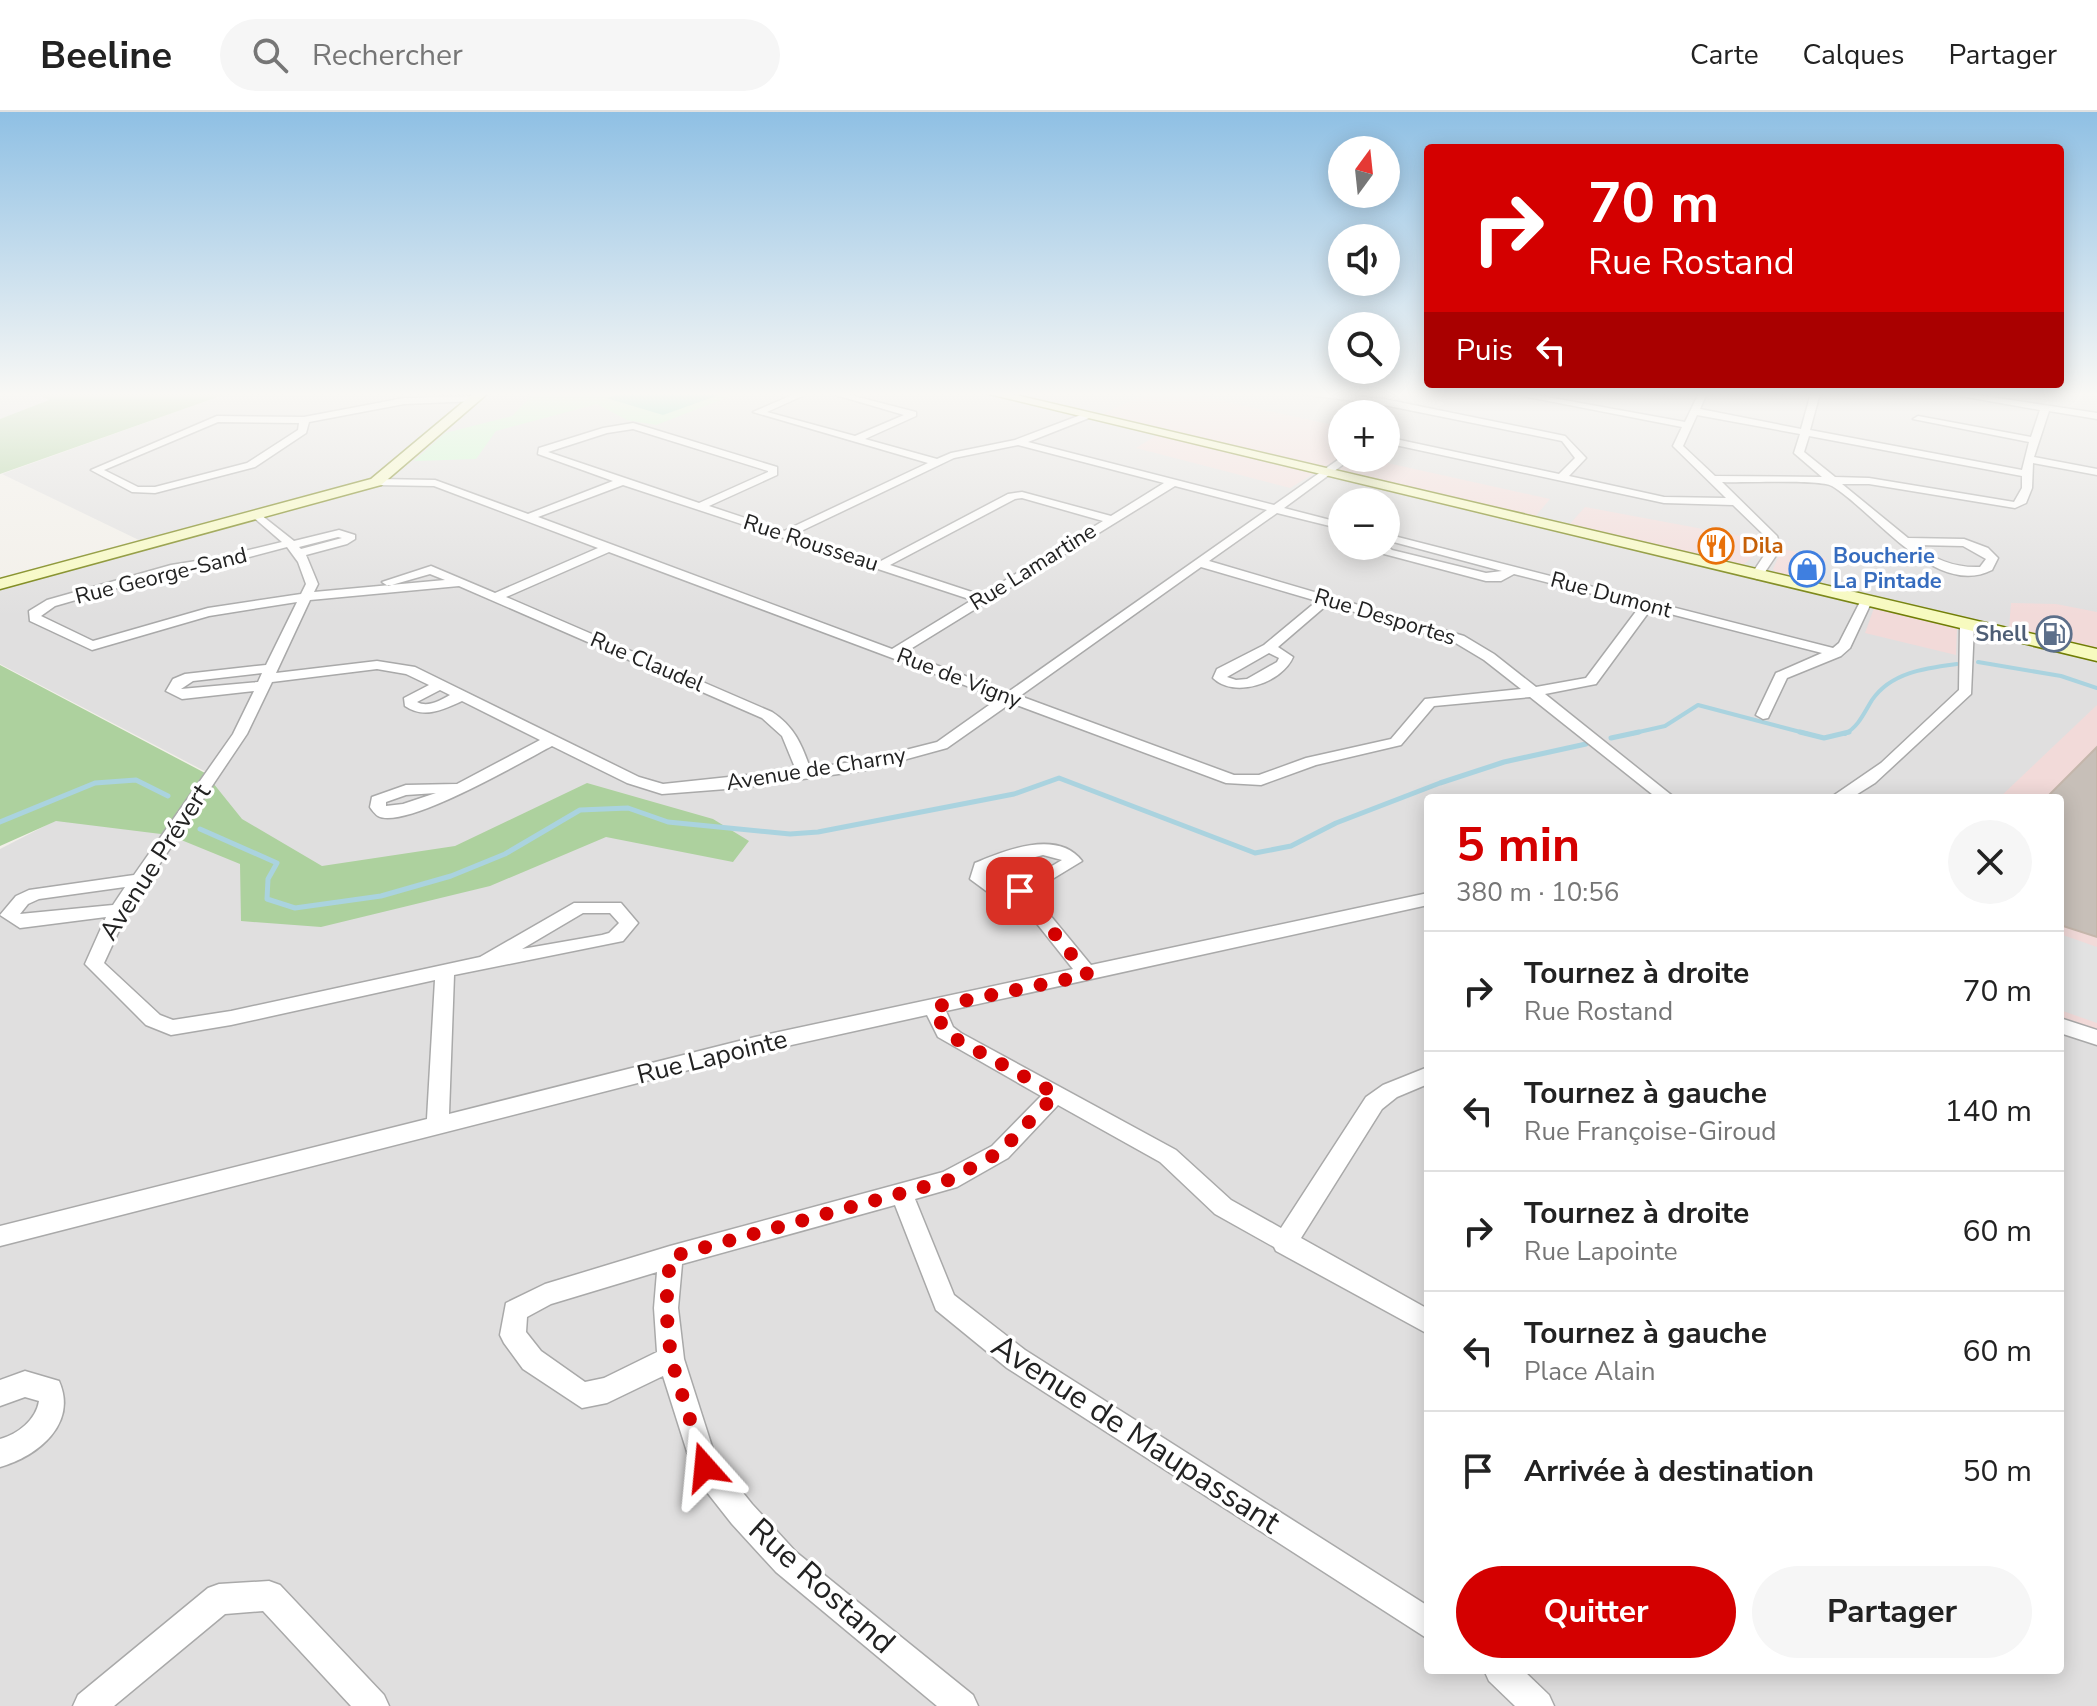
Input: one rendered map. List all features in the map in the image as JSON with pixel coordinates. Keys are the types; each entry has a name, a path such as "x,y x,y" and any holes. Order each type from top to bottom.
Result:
{"street":[{"path":"102,467 96,470 136,490 155,490 240,467"},
{"path":"0,584 376,482 393,467"},
{"name":"Rue Rousseau","path":"583,467 980,599"},
{"name":"Rue Rousseau","path":"700,506 773,473 773,469 768,467"},
{"path":"786,534 926,467"},
{"path":"1113,467 1328,522"},
{"path":"1301,467 2097,655"},
{"path":"1512,467 1664,500 1738,502"},
{"path":"1561,478 1572,467"},
{"path":"1701,467 1771,536 1775,548 1757,575"},
{"path":"1816,467 1926,559 1965,571 1982,570 1988,567 1992,558 1983,548 1969,543 1907,542"},
{"path":"1991,467 2026,474"},
{"path":"1713,479 1869,481 2015,505 2021,503 2027,488 2027,467"},
{"path":"2073,467 2097,472"},
{"name":"Avenue de Charny","path":"269,677 377,665 410,670 633,780 662,789 805,775 867,765 942,745 1328,471"},
{"path":"529,517 623,481"},
{"name":"Rue de Vigny","path":"376,482 435,483 1232,780 1247,782 1311,761 1396,742 1430,702 1534,692 1591,681 1648,604"},
{"name":"Rue Lamartine","path":"895,653 1172,483"},
{"path":"880,566 1012,496 1022,495 1110,519"},
{"path":"256,514 294,547"},
{"name":"Rue Dumont","path":"1400,541 1836,653"},
{"name":"Avenue Prévert","path":"294,547 309,565 312,584 269,677 223,760 119,910 94,964 153,1020 171,1028 445,972"},
{"name":"Rue George-Sand","path":"294,547 175,568 65,599 34,614 35,618 92,646 118,641 186,617 306,597"},
{"path":"494,598 608,548"},
{"path":"1400,555 1486,577 1501,577 1513,569"},
{"name":"Rue Desportes","path":"1198,562 1459,639 1489,657 1662,794"},
{"name":"Rue Claudel","path":"306,597 458,583 779,721 794,742 805,775"},
{"path":"1269,648 1327,599"},
{"path":"1763,715 1781,676 1836,653 1845,645 1866,601"},
{"path":"1849,794 1873,777 1966,691 1967,625"},
{"path":"190,677 269,677 182,695 173,691 178,682 190,677"},
{"path":"441,685 411,698 410,703 419,709 437,707 463,695"},
{"path":"457,789 551,740"},
{"path":"1020,891 1073,861 1070,855 1060,850 1042,850 996,860 981,867 979,879 995,889 1020,891 1088,975"},
{"path":"119,910 20,922 9,915 22,900 35,894 139,880"},
{"name":"Rue Lapointe","path":"0,1236 755,1045 1424,900"},
{"path":"438,1124 445,972 602,941 616,937 629,923 615,907 580,907 485,962"},
{"path":"934,1007 945,1032 954,1038 1168,1156 1223,1207 1284,1244 1424,1320"},
{"path":"2064,1026 2097,1038"},
{"path":"1284,1244 1374,1103 1390,1091 1424,1077"},
{"path":"671,1359 607,1390 582,1395 532,1360 513,1335 515,1311 545,1295 670,1257 949,1180 1000,1152 1056,1094"},
{"name":"Avenue de Maupassant","path":"902,1194 945,1302 1016,1359 1424,1621"},
{"name":"Rue Rostand","path":"670,1257 666,1308 671,1359 705,1467 786,1562 962,1706"},
{"path":"0,1393 34,1384 50,1390 54,1399 49,1419 39,1431 16,1447 0,1453"},
{"path":"89,1706 167,1638 219,1599 269,1596 373,1706"},
{"path":"1504,1674 1538,1706"}],"shaded area":[{"path":"21,467 1328,467 1328,472 1400,472 1400,467 2097,467 2097,1706 0,1706 0,849 76,810 212,775 0,664 0,579 145,543 2,474"},
{"path":"1211,467 1328,467 1328,472 1320,470 1290,488"},
{"path":"1400,467 1407,467 1550,499 1534,518 1329,472 1400,472"},
{"path":"1585,507 1762,540 1761,549 1742,566 1568,526"},
{"path":"1782,549 1826,558 1818,583 1778,575 1773,569"},
{"path":"2011,603 2056,604 2097,612 2097,649 2009,629"},
{"path":"1874,608 1957,626 1956,655 1865,633"},
{"path":"2097,705 2097,1037 2064,1025 2064,794 2003,794"},
{"path":"2064,935 2097,947 2097,1023 2064,1011"}],"green space":[{"path":"0,467 19,467 0,474"},
{"path":"0,665 205,773 242,819 322,866 455,846 587,783 713,819 749,841 733,862 606,837 490,886 321,927 241,921 240,864 169,835 56,821 0,846"}],"building":[{"path":"2097,747 2097,937 2064,926 2064,794 2050,794"}],"waterway":[{"path":"1978,662 2061,676 2097,688"},
{"path":"1848,732 1889,683 1910,673 1957,664"},
{"path":"1635,733 1665,726 1698,705 1808,734"},
{"path":"1635,733 1639,732"},
{"path":"1800,732 1808,734"},
{"path":"1808,734 1824,738 1848,732"},
{"path":"1611,738 1635,733"},
{"path":"1630,734 1635,733"},
{"path":"200,829 277,863 268,879 267,899 295,908 381,896 451,876 505,854 580,810 628,808 668,822 790,834 818,832 1014,794 1059,778 1255,853 1291,846 1336,823 1440,783 1504,762 1586,744"},
{"path":"0,822 95,783 136,780 168,796"}],"place":[{"name":"Dila","path":"1716,546"},
{"name":"Boucherie La Pintade","path":"1807,569"},
{"name":"Shell","path":"2054,634"}],"route":[{"path":"705,1467 671,1359 666,1308 670,1257 885,1199 961,1175 1000,1152 1056,1094 945,1032 934,1007 1088,975 1020,891"}]}
